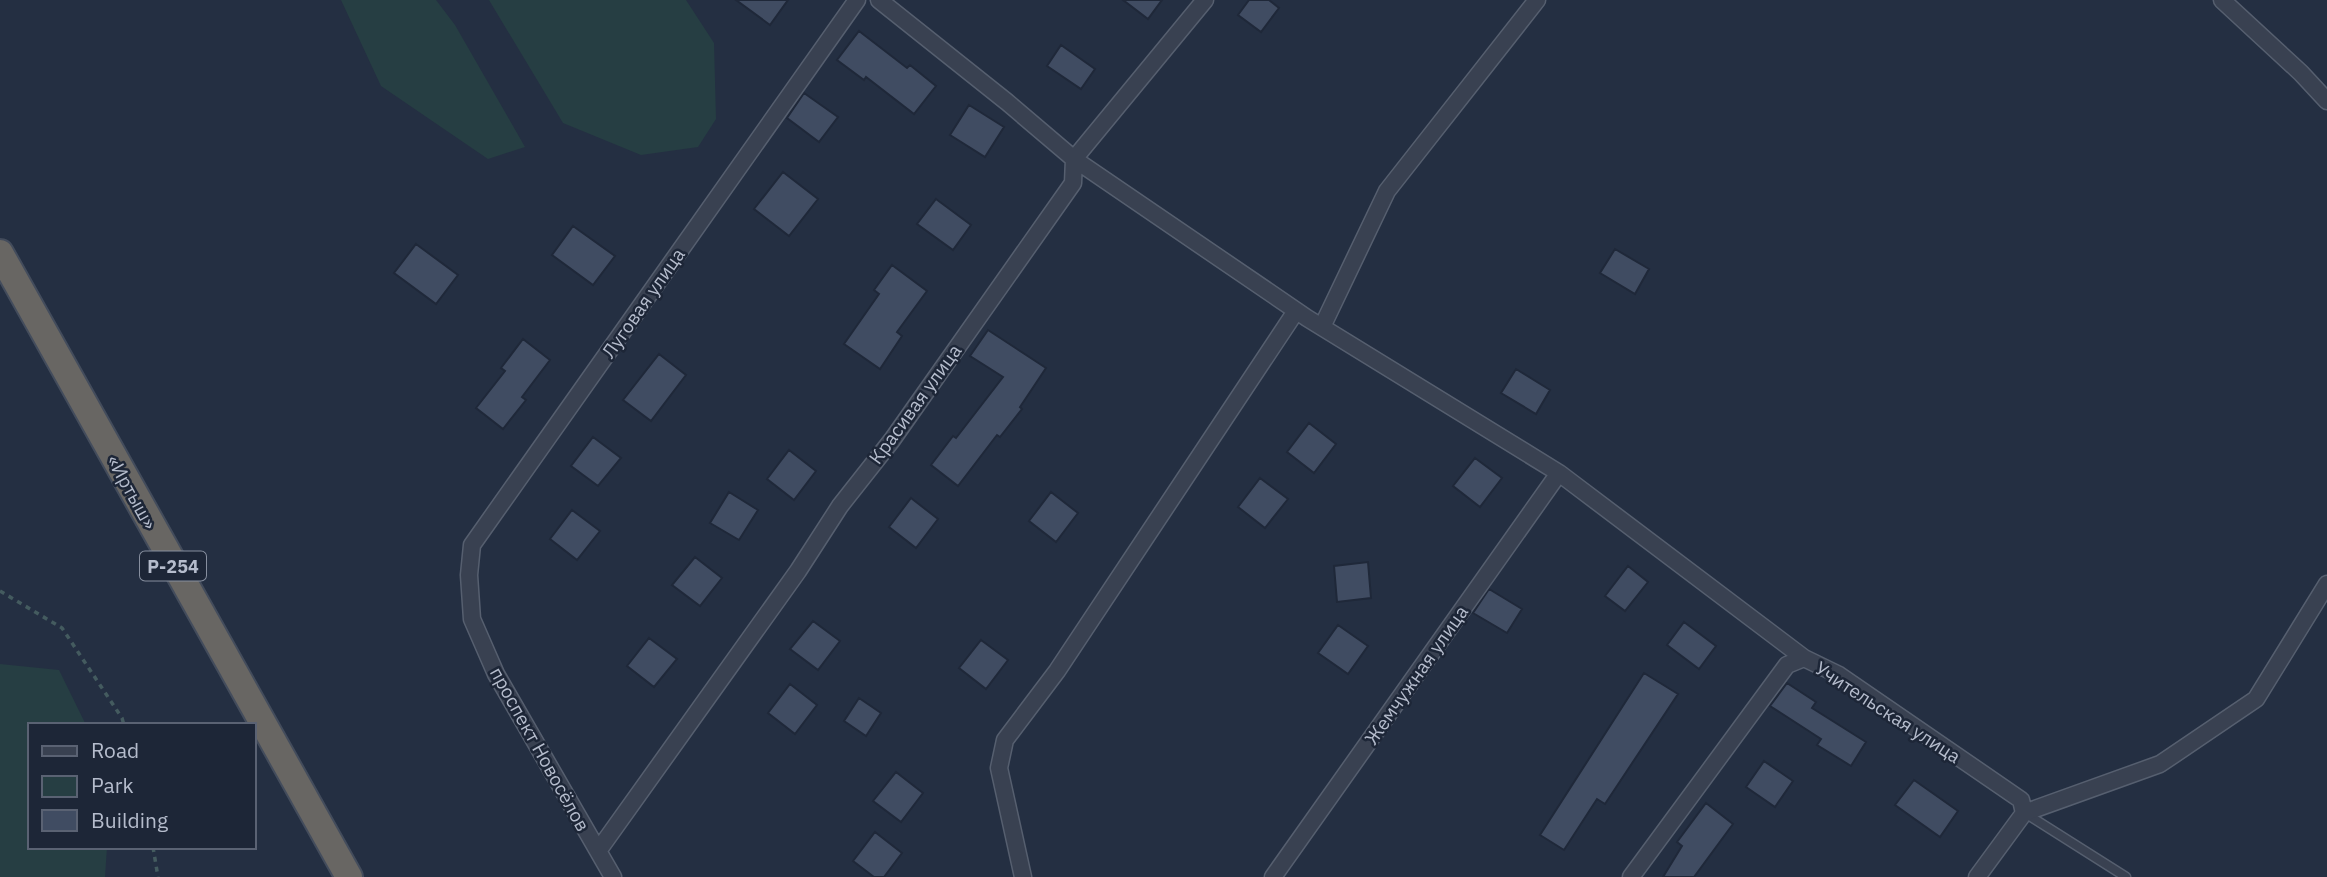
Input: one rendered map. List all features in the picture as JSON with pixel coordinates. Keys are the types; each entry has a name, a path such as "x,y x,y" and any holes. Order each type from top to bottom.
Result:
{"highway":[{"name":"«Иртыш»","path":"0,253 349,877"}],"street":[{"name":"Луговая улица","path":"472,619 469,575 472,545 857,0"},
{"path":"879,0 1074,159 1296,311 1559,473 1804,658"},
{"path":"1074,159 1205,0"},
{"path":"1322,327 1387,191 1537,0"},
{"path":"2222,0 2301,73 2327,101"},
{"name":"Красивая улица","path":"598,851 798,571 840,506 892,440 1073,183 1074,159"},
{"path":"1023,877 999,768 1005,740 1057,671 1296,311"},
{"name":"Жемчужная улица","path":"1273,877 1559,473"},
{"path":"1977,877 2024,813 2160,764 2256,699 2327,583"},
{"name":"проспект Новосёлов","path":"472,619 496,674 613,877"},
{"name":"Учительская улица","path":"1631,877 1787,665 1804,658 1839,675 2021,800 2024,813"}],"lane":[{"path":"2024,813 2126,877"}],"path":[{"path":"0,591 62,628 123,723"},
{"path":"153,849 158,877"}],"green space":[{"path":"341,0 436,0 455,25 525,147 488,159 381,86"},
{"path":"489,0 686,0 714,43 716,119 698,147 641,155 563,123"},
{"path":"0,664 59,670 85,723 28,723 28,849 107,849 105,877 0,877"}],"building":[{"path":"736,0 788,0 770,25"},
{"path":"1123,0 1162,0 1148,19"},
{"path":"1249,0 1269,0 1279,8 1261,32 1238,15"},
{"path":"859,31 907,68 910,65 936,86 914,114 866,77 864,80 837,60"},
{"path":"1061,45 1095,69 1081,89 1047,66"},
{"path":"804,93 838,117 819,142 787,118"},
{"path":"969,105 1004,127 985,157 950,135"},
{"path":"783,172 818,199 789,236 754,209"},
{"path":"936,199 971,225 953,250 917,224"},
{"path":"573,226 615,256 593,285 552,255"},
{"path":"416,244 458,275 436,304 394,273"},
{"path":"1615,249 1649,269 1635,294 1600,273"},
{"path":"892,265 927,291 897,332 902,336 880,369 844,344 879,294 874,290"},
{"path":"988,330 1046,368 1020,407 1022,409 1000,437 997,435 958,486 931,465 953,436 956,438 1003,377 970,356"},
{"path":"523,339 550,360 522,397 526,400 503,429 476,408 505,371 501,368"},
{"path":"659,354 686,375 651,421 623,400"},
{"path":"1516,369 1550,390 1536,414 1501,393"},
{"path":"1309,423 1336,444 1314,473 1287,452"},
{"path":"593,437 621,458 598,486 571,466"},
{"path":"789,450 816,471 794,500 767,479"},
{"path":"1475,458 1502,478 1480,507 1453,486"},
{"path":"1260,478 1288,499 1265,528 1238,507"},
{"path":"729,492 758,510 739,540 710,523"},
{"path":"1051,492 1078,513 1056,542 1029,521"},
{"path":"911,498 938,519 916,548 889,527"},
{"path":"572,510 600,531 577,560 550,539"},
{"path":"695,557 722,578 700,606 672,585"},
{"path":"1368,562 1371,598 1337,602 1334,566"},
{"path":"1628,566 1648,582 1625,611 1605,596"},
{"path":"1489,589 1522,609 1507,633 1473,613"},
{"path":"813,621 840,641 818,670 790,649"},
{"path":"1684,622 1716,646 1699,669 1667,645"},
{"path":"1338,625 1368,646 1348,674 1318,653"},
{"path":"649,638 677,659 654,687 627,666"},
{"path":"981,640 1008,660 986,689 959,668"},
{"path":"1644,673 1678,694 1605,804 1597,799 1564,850 1540,835"},
{"path":"1787,683 1816,702 1812,708 1866,742 1851,766 1817,745 1821,739 1770,706"},
{"path":"790,684 817,705 795,734 768,713"},
{"path":"859,698 881,713 866,736 844,721"},
{"path":"1764,761 1793,781 1775,807 1746,787"},
{"path":"896,772 923,793 901,822 873,801"},
{"path":"1914,780 1958,811 1940,837 1895,805"},
{"path":"1706,803 1733,824 1694,877 1663,877 1682,846 1677,842"},
{"path":"875,832 902,853 884,877 874,877 853,861"}]}
